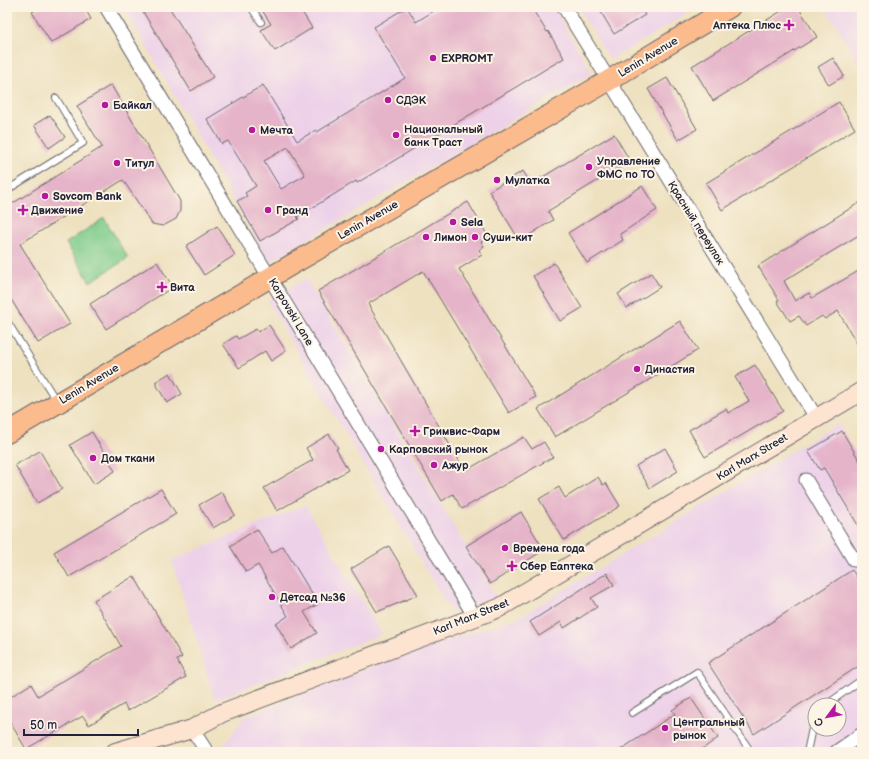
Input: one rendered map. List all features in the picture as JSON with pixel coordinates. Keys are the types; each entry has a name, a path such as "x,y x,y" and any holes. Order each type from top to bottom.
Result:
{"main road":[{"name":"Lenin Avenue","path":"7,433 270,277 608,81 730,7"}],"street":[{"name":"Karpovski Lane","path":"106,7 475,617"},
{"name":"Красный переулок","path":"564,7 608,81 817,419"},
{"name":"Karl Marx Street","path":"116,752 192,729 222,713 499,608 862,391"},
{"path":"806,480 854,560 862,556"},
{"path":"192,729 207,752"},
{"path":"836,752 862,734"}],"lane":[{"path":"251,7 261,22"},
{"path":"7,190 83,143 56,98"},
{"path":"7,321 57,403"},
{"path":"632,712 697,672 752,752"},
{"path":"837,697 857,683 862,684"},
{"path":"807,752 810,737"}],"shaded area":[{"path":"124,7 553,7 592,73 269,262"},
{"path":"578,7 698,7 610,60"},
{"path":"825,7 862,7 862,68"},
{"name":"Карповский рынок","path":"306,278 496,597 451,612 267,301"},
{"name":"Центральный рынок","path":"838,423 862,463 862,745 853,752 219,752 243,718 398,656 518,618"},
{"name":"Детсад №36","path":"305,505 382,634 215,700 172,560"}],"green space":[{"path":"104,218 128,258 90,282 66,243"}],"building":[{"path":"41,7 84,7 91,19 51,43 32,12"},
{"path":"140,7 169,7 213,77 191,91"},
{"path":"260,7 299,7 312,28 275,51 261,30 271,24"},
{"path":"407,7 416,22 440,7 531,7 547,32 548,31 564,58 357,183 356,181 297,217 299,219 260,241 237,201 247,196 245,193 256,186 228,141 222,144 207,119 263,85 297,141 316,130 317,132 405,78 374,27","holes":["288,147 305,175 281,189 264,161"]},
{"path":"598,7 640,7 645,15 614,34"},
{"path":"788,7 798,7 817,37 713,101 692,66"},
{"path":"833,58 844,76 829,85 818,67"},
{"path":"667,78 697,129 678,140 648,89"},
{"name":"Титул","path":"111,85 180,201 180,211 176,219 163,226 152,224 123,180 20,244 70,324 38,343 7,293 7,207 102,147 77,106"},
{"path":"839,102 855,129 722,210 706,183"},
{"path":"50,115 65,137 49,148 34,125"},
{"path":"614,134 630,161 548,211 553,220 520,241 489,191 523,171 531,184"},
{"path":"642,186 657,210 620,234 623,240 587,263 568,233"},
{"path":"862,201 862,233 784,281 795,301 809,293 812,298 862,269 862,352 838,311 825,319 822,316 806,326 799,316 790,321 758,266"},
{"path":"468,202 489,238 481,242 484,246 479,250 482,255 459,269 536,397 509,413 423,271 368,304 465,471 524,437 532,449 544,442 553,457 462,509 453,494 442,501 318,291"},
{"path":"217,226 235,255 204,275 186,246"},
{"path":"157,262 173,287 106,329 90,304"},
{"path":"554,263 582,308 560,321 533,276"},
{"path":"651,273 660,287 627,308 618,294"},
{"path":"680,321 698,350 555,437 538,409"},
{"path":"269,325 286,351 271,361 265,351 239,368 223,344 236,336 238,339 256,329 258,332"},
{"path":"755,365 783,411 705,457 689,430 726,409 728,413 749,401 735,377"},
{"path":"170,373 182,394 167,403 155,382"},
{"path":"842,431 862,465 862,532 824,468 820,470 808,451"},
{"name":"Дом ткани","path":"92,432 115,471 94,484 70,445"},
{"path":"329,434 338,448 336,449 348,470 277,511 264,488 313,460 306,448"},
{"path":"665,448 678,471 650,488 636,466"},
{"path":"40,451 62,489 37,503 15,465"},
{"path":"598,477 603,485 606,483 620,506 564,540 539,499 559,487 565,498"},
{"path":"161,489 176,514 69,577 54,552"},
{"path":"222,492 235,515 213,528 199,505"},
{"name":"Времена года","path":"521,512 544,550 490,584 466,546"},
{"path":"257,529 272,553 283,546 318,604 304,612 317,633 291,649 276,624 288,616 258,565 246,572 230,546"},
{"path":"389,546 418,595 377,612 351,569"},
{"name":"Центральный рынок","path":"852,570 862,585 862,664 811,697 807,697 807,700 754,734 708,663"},
{"path":"607,573 614,585 591,598 597,607 564,628 561,622 539,636 530,622"},
{"path":"134,576 182,657 177,660 186,677 128,711 124,704 89,725 83,716 26,749 7,717 7,699 31,684 38,696 121,646 94,600"},
{"path":"691,698 718,738 698,752 617,752 675,714 672,710"}],"place":[{"name":"Аптека Плюс","path":"789,25"},
{"name":"EXPROMT","path":"433,58"},
{"name":"СДЭК","path":"388,100"},
{"name":"Байкал","path":"105,105"},
{"name":"Мечта","path":"252,130"},
{"name":"Национальный банк Траст","path":"396,135"},
{"name":"Титул","path":"117,163"},
{"name":"Управление ФМС по ТО","path":"589,167"},
{"name":"Мулатка","path":"497,180"},
{"name":"Sovcom Bank","path":"45,196"},
{"name":"Движение","path":"23,210"},
{"name":"Гранд","path":"268,210"},
{"name":"Sela","path":"453,222"},
{"name":"Лимон","path":"426,237"},
{"name":"Суши-кит","path":"475,237"},
{"name":"Вита","path":"162,287"},
{"name":"Династия","path":"637,369"},
{"name":"Гримвис-Фарм","path":"415,431"},
{"name":"Карповский рынок","path":"381,449"},
{"name":"Дом ткани","path":"93,458"},
{"name":"Ажур","path":"434,465"},
{"name":"Времена года","path":"505,548"},
{"name":"Сбер Еаптека","path":"512,566"},
{"name":"Детсад №36","path":"272,597"},
{"name":"Центральный рынок","path":"665,728"}]}
